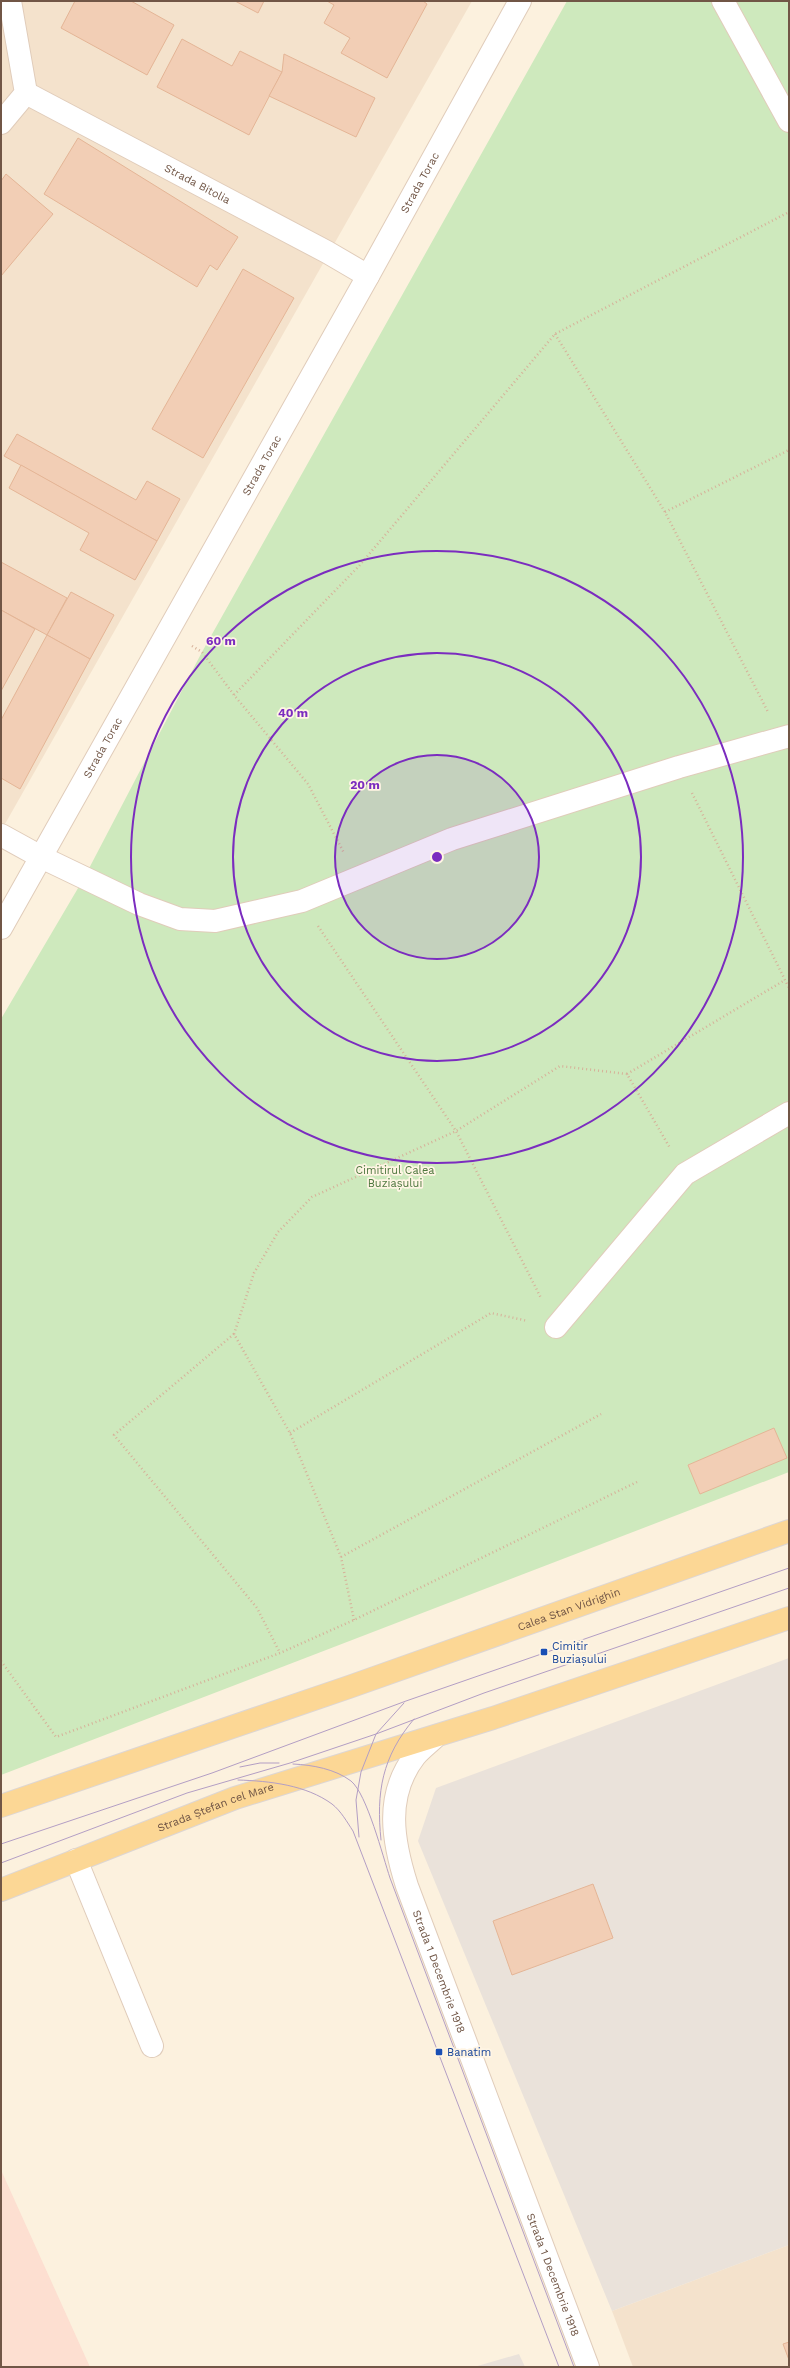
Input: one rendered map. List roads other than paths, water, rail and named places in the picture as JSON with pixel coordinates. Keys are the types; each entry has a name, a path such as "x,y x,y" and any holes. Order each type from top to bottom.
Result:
{"main road":[{"name":"Calea Stan Vidrighin","path":"1,1806 349,1687 789,1531"},
{"path":"435,1737 789,1618"},
{"name":"Strada Ștefan cel Mare","path":"1,1890 236,1798 435,1737"}],"street":[{"path":"1,124 26,93 10,1"},
{"name":"Strada Torac","path":"1,928 368,276 520,1"},
{"path":"723,1 789,121"},
{"name":"Strada Bitolia","path":"26,93 327,252 368,276"},
{"path":"1,835 41,857 139,904 180,919 215,921 302,901 452,839 679,767 785,737"},
{"path":"556,1327 685,1174 789,1113"},
{"name":"Strada 1 Decembrie 1918","path":"435,1737 415,1756 403,1779 396,1797 393,1822 395,1843 407,1886 588,2367"},
{"path":"76,1860 152,2046"}],"tram line":[{"path":"1,1844 212,1773 406,1701 789,1568"},
{"path":"1,1863 187,1793 290,1763 376,1734 484,1693 789,1588"},
{"path":"359,1837 356,1800 361,1772 376,1734 404,1703"},
{"path":"381,1840 381,1791 388,1761 403,1733 414,1719"},
{"path":"240,1767 260,1763 279,1763"},
{"path":"293,1764 308,1765 338,1773 351,1781 363,1799 374,1826 390,1878 574,2367"},
{"path":"238,1780 275,1783 311,1792 332,1804 344,1817 353,1831 559,2367"}],"place":[{"name":"Cimitir Buziașului","path":"544,1652"},
{"name":"Banatim","path":"439,2052"}],"park label":[{"name":"Cimitirul Calea Buziașului","path":"395,1176"}]}
